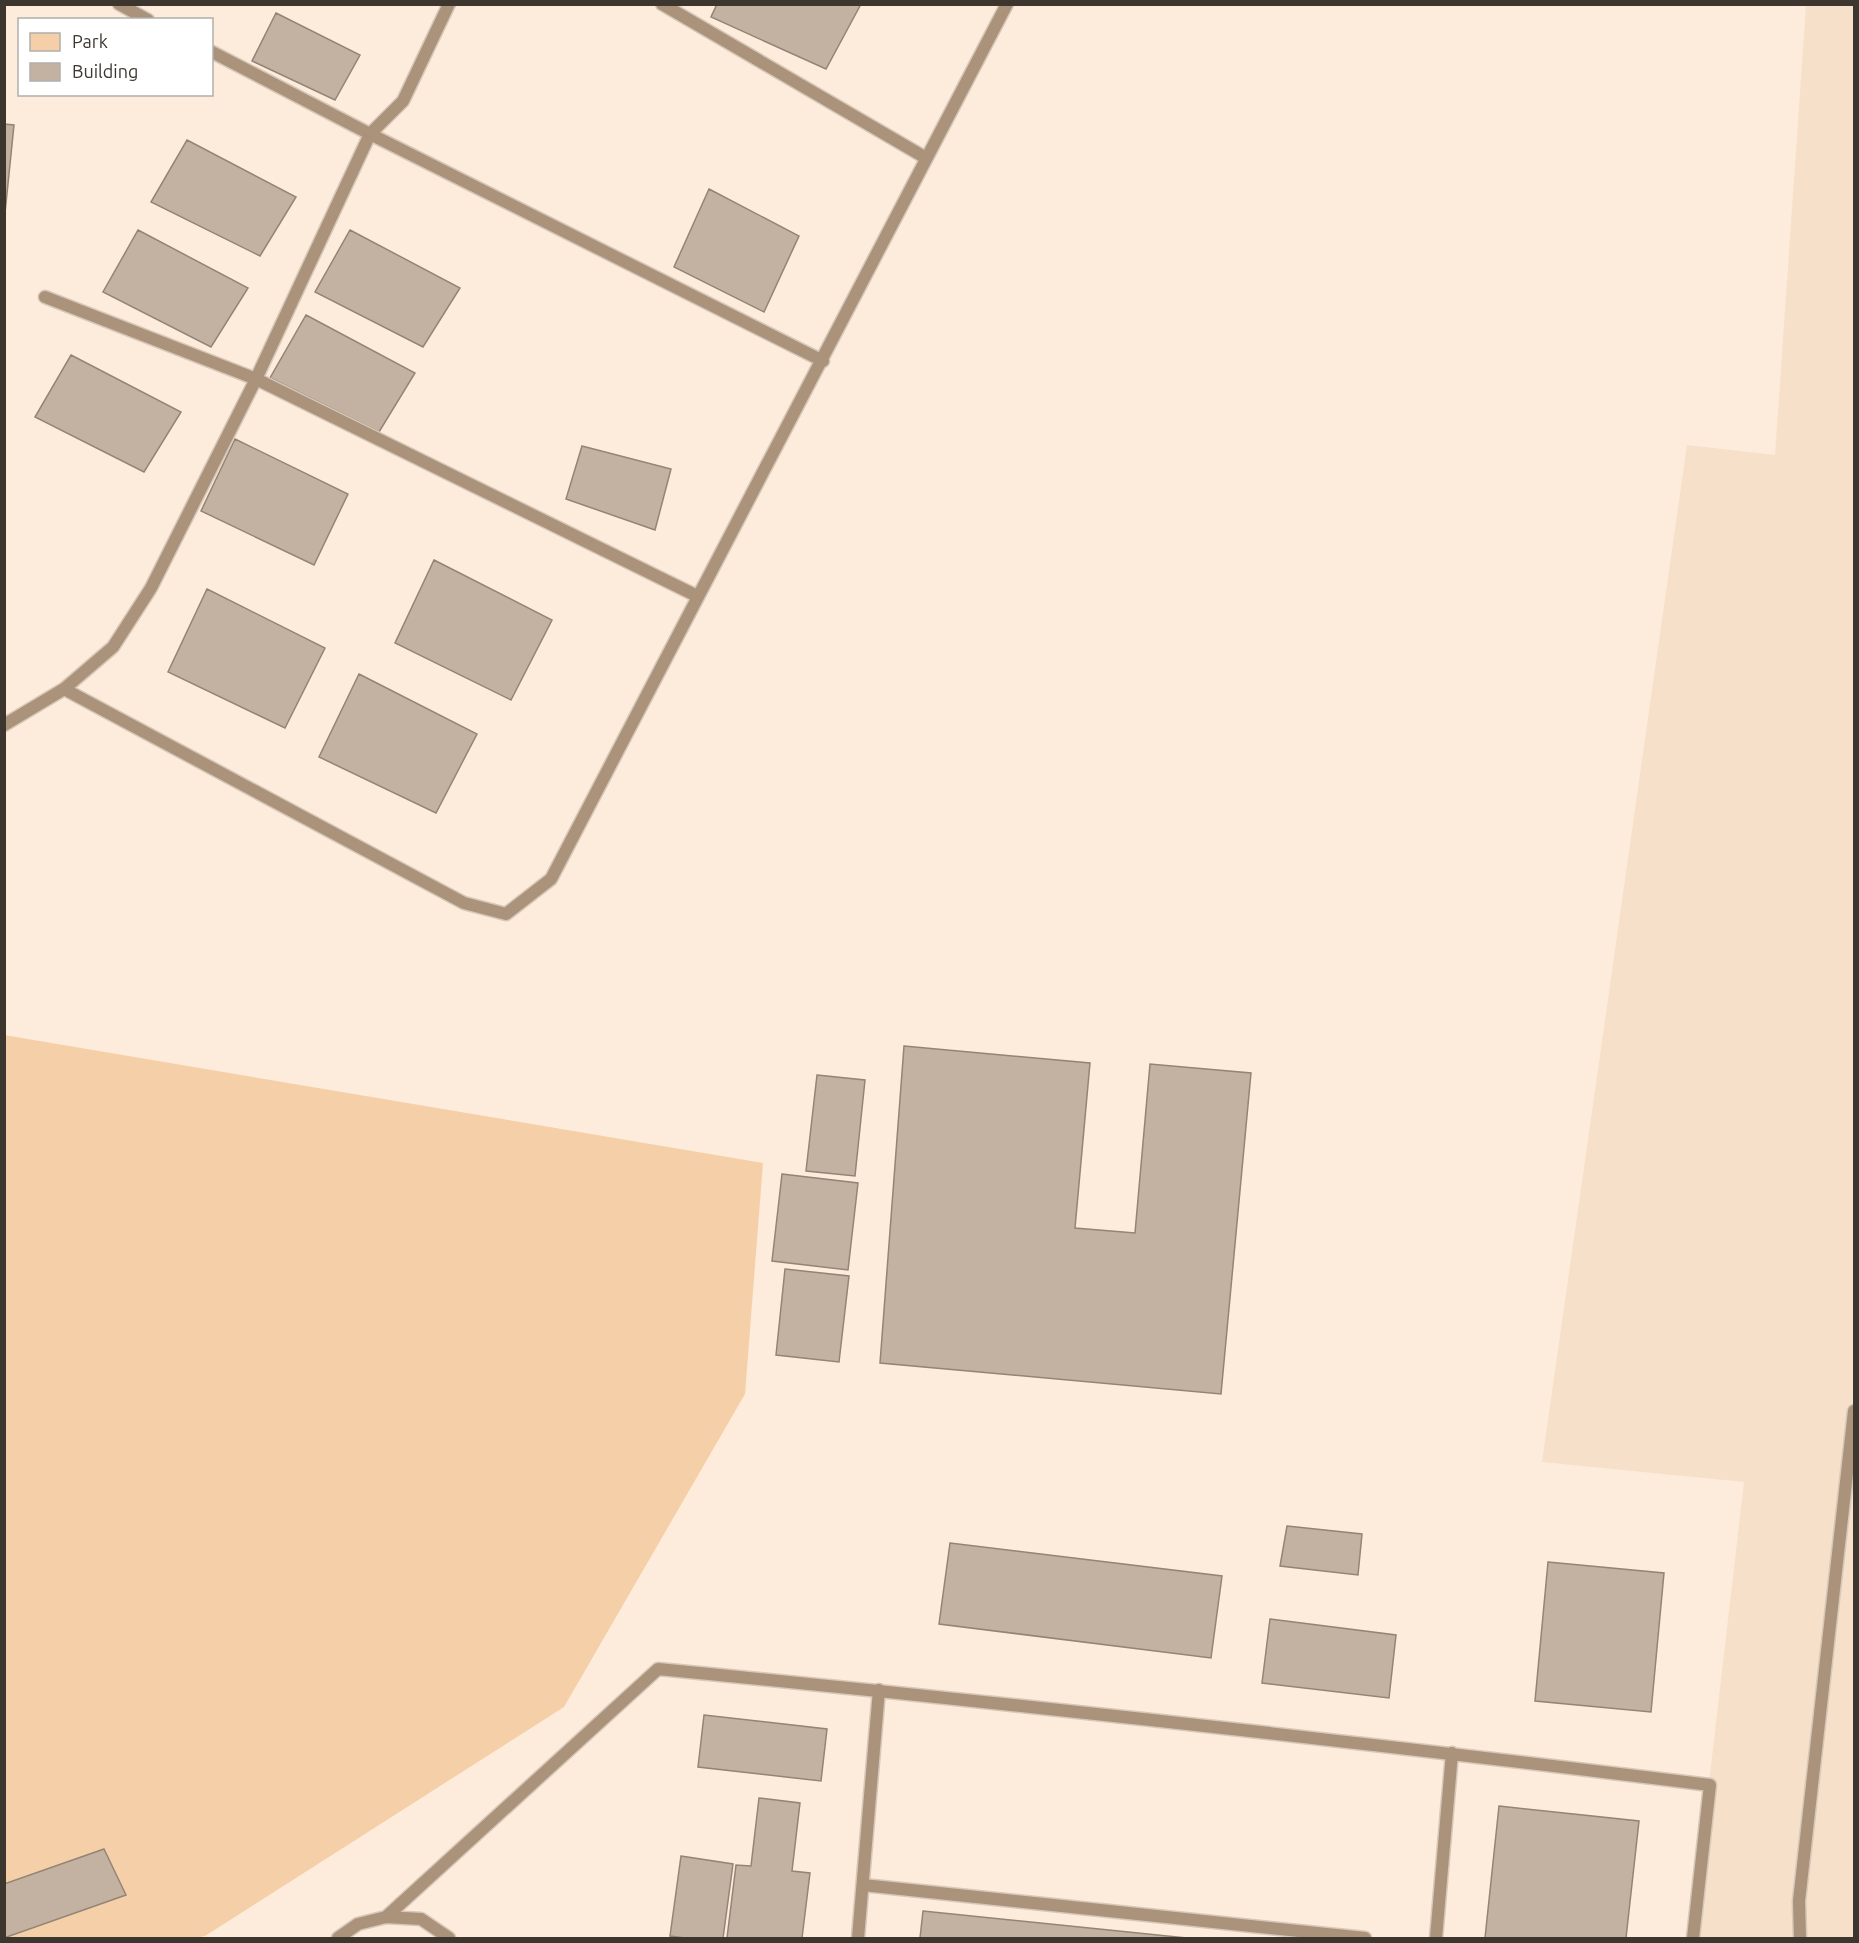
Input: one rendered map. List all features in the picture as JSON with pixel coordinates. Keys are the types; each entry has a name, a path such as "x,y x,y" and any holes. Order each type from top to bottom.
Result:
{"lane":[{"path":"119,4 144,18"},
{"path":"4,724 64,689 113,647 151,588 256,379 370,134 403,102 449,4"},
{"path":"662,4 926,158"},
{"path":"64,689 464,903 506,914 551,879 1007,4"},
{"path":"213,53 370,134 823,360"},
{"path":"45,297 256,379 698,596"},
{"path":"1800,1938 1799,1901 1854,1411"},
{"path":"386,1917 658,1669 879,1690 1452,1753 1710,1785 1693,1938"},
{"path":"858,1938 879,1690"},
{"path":"1436,1938 1452,1753"},
{"path":"863,1885 1365,1938"},
{"path":"339,1938 358,1924 386,1917 421,1918 448,1938"}],"shaded area":[{"path":"1806,5 1854,5 1854,1938 1691,1938 1744,1482 1542,1462 1687,445 1775,455"}],"green space":[{"path":"4,1035 763,1163 745,1394 564,1707 205,1936 194,1938 5,1938"}],"building":[{"path":"717,4 861,4 826,69 711,17"},
{"path":"276,13 360,55 335,100 252,61"},
{"path":"4,124 14,125 4,223"},
{"path":"187,140 296,197 260,256 151,202"},
{"path":"709,189 799,236 764,312 674,267"},
{"path":"138,230 248,288 211,347 103,292"},
{"path":"350,230 460,288 423,347 315,292"},
{"path":"306,315 415,373 379,432 270,378"},
{"path":"71,355 181,412 144,472 35,417"},
{"path":"235,439 348,494 314,565 201,511"},
{"path":"582,446 671,469 655,530 566,499"},
{"path":"434,560 552,620 511,700 395,643"},
{"path":"207,589 325,648 285,728 168,672"},
{"path":"359,674 477,734 436,813 319,757"},
{"path":"904,1046 1090,1063 1075,1228 1135,1233 1150,1064 1251,1073 1221,1394 880,1363"},
{"path":"817,1075 865,1080 855,1176 806,1171"},
{"path":"782,1174 858,1183 848,1270 772,1261"},
{"path":"785,1269 849,1276 839,1362 776,1355"},
{"path":"1287,1526 1362,1534 1358,1575 1280,1566"},
{"path":"950,1543 1222,1576 1211,1658 939,1624"},
{"path":"1548,1562 1664,1573 1651,1712 1535,1701"},
{"path":"1270,1619 1396,1635 1389,1698 1262,1683"},
{"path":"704,1715 827,1729 821,1781 698,1767"},
{"path":"759,1798 800,1803 792,1871 810,1873 802,1938 727,1938 736,1865 751,1866"},
{"path":"1499,1806 1639,1821 1626,1938 1485,1938"},
{"path":"104,1849 126,1895 4,1938 4,1884"},
{"path":"681,1856 733,1864 723,1938 670,1936"},
{"path":"923,1911 1187,1938 920,1938"}]}
